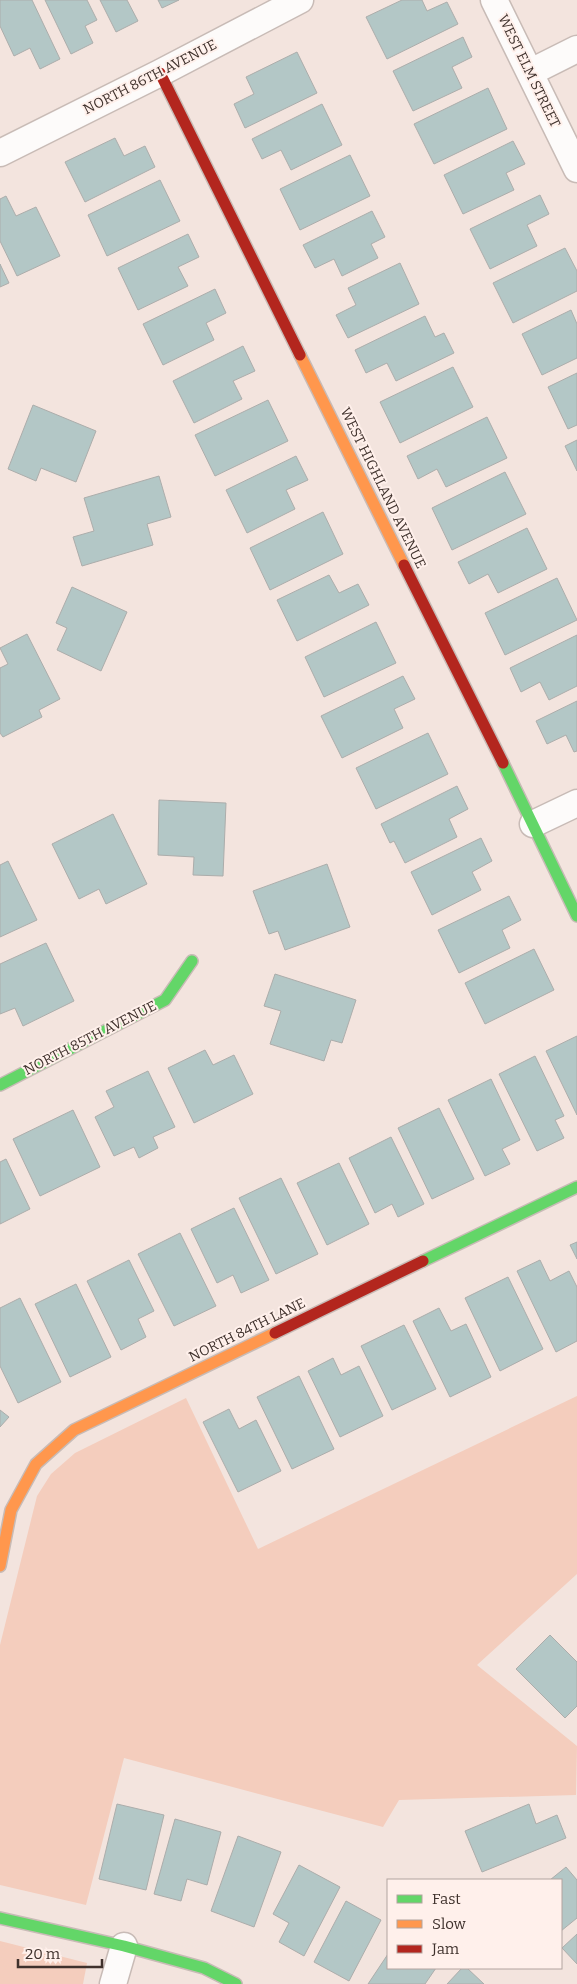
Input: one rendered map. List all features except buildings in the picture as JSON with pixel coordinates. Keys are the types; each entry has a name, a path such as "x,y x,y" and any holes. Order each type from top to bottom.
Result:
{"street":[{"name":"NORTH 86TH AVENUE","path":"0,153 300,0"},
{"name":"WEST ELM STREET","path":"494,0 577,169"},
{"path":"531,72 577,49"},
{"name":"WEST HIGHLAND AVENUE","path":"160,73 577,916"},
{"path":"533,824 577,803"},
{"name":"NORTH 85TH AVENUE","path":"0,1085 165,1000 192,961"},
{"name":"NORTH 84TH LANE","path":"0,1566 11,1510 36,1464 74,1430 577,1187"},
{"path":"0,1918 124,1946 204,1968 236,1984"},
{"path":"113,1984 124,1946"}],"shaded area":[{"path":"577,1396 577,1574 477,1665 577,1746 576,1795 399,1800 383,1827 124,1758 86,1905 0,1885 0,1645 37,1496 51,1474 75,1453 186,1398 258,1549"},
{"path":"0,1941 87,1963 83,1984 0,1984"}],"traffic: fast":[{"path":"503,763 577,916"},
{"path":"0,1085 165,1000 192,961"},
{"path":"423,1261 577,1187"},
{"path":"0,1918 124,1946 204,1968 236,1984"}],"traffic: slow":[{"path":"300,355 404,565"},
{"path":"0,1566 11,1510 36,1464 74,1430 275,1333"}],"traffic: jam":[{"path":"160,73 300,355"},
{"path":"404,565 503,763"},
{"path":"275,1333 423,1261"}]}
